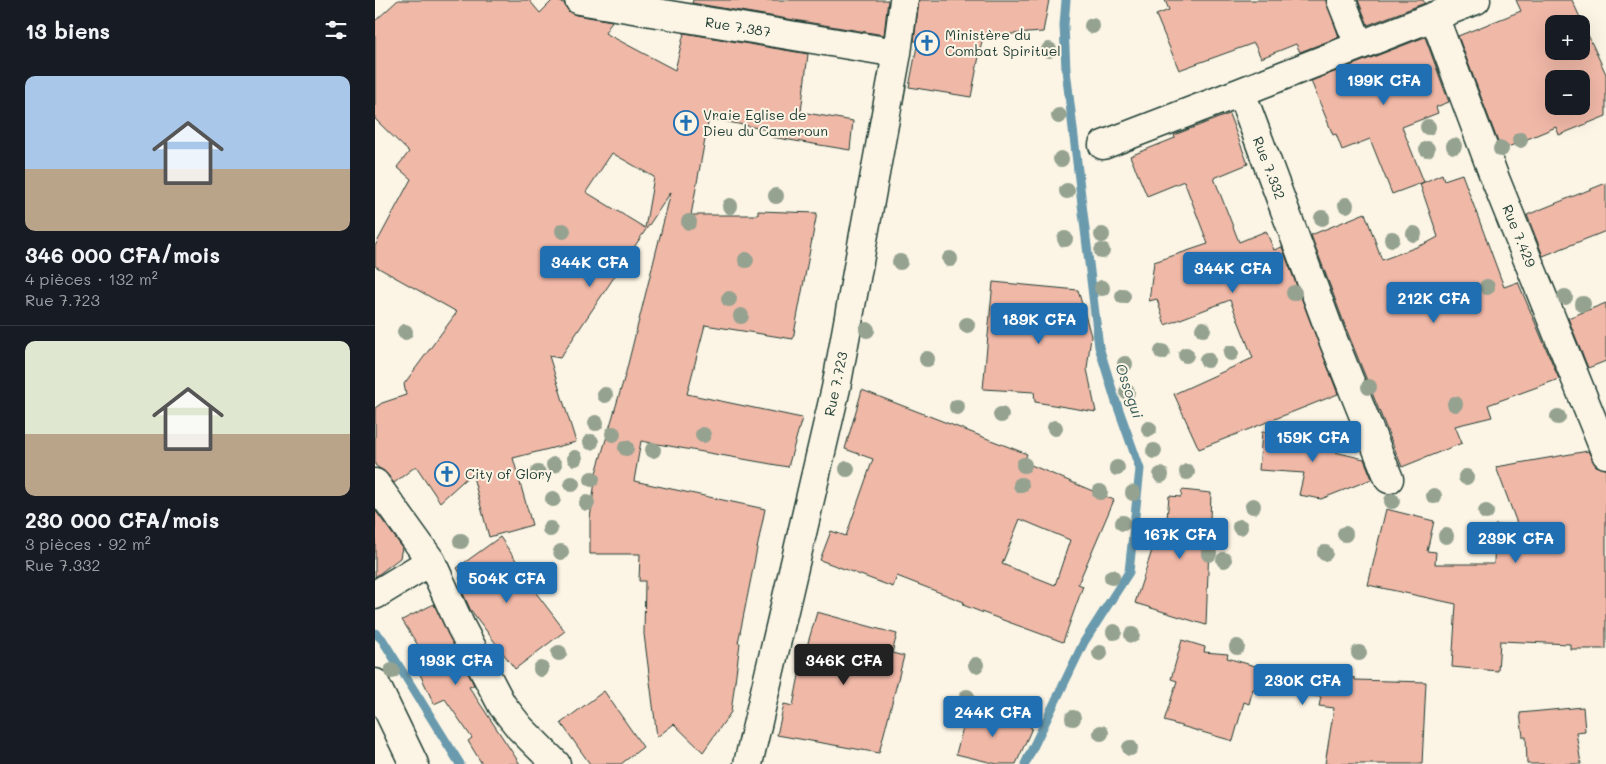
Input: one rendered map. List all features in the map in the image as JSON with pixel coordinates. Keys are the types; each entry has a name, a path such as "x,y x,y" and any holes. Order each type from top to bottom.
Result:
{"street":[{"name":"Rue 7.387","path":"579,0 897,54"},
{"name":"Rue 7.723","path":"748,764 836,388 897,54 904,0"},
{"path":"1341,0 1359,45"},
{"path":"1103,145 1475,0"},
{"name":"Rue 7.429","path":"1434,16 1494,176 1606,454"},
{"name":"Rue 7.332","path":"1241,92 1332,337 1389,479"},
{"path":"375,483 431,561 461,627 502,705 520,728 556,764"},
{"path":"375,595 431,561"},
{"path":"375,683 414,764"}],"building":[{"path":"398,0 529,0 540,13 553,0 564,3 569,12 576,15 612,21 605,33 675,70 684,33 808,54 801,112 853,121 850,150 771,137 772,131 709,118 691,215 758,215 758,211 817,213 793,339 705,325 687,394 802,418 788,467 641,441 634,481 765,509 738,643 740,643 731,712 703,752 674,724 657,737 644,634 645,581 639,581 640,554 590,554 590,519 596,473 626,372 671,192 560,358 549,356 576,442 513,458 532,525 489,537 472,473 440,502 416,466 394,483 387,474 375,465 375,408 382,403 406,395 404,384 457,312 375,266 375,246 411,179 397,167 409,152 375,119 375,21","holes":["612,153 654,177 645,228 586,192"]},
{"path":"693,0 888,0 884,35 692,3"},
{"name":"Ministère du Combat Spirituel","path":"919,0 1049,0 1043,32 983,36 971,97 909,87 918,41 914,41"},
{"path":"1165,0 1326,0 1339,37 1300,52 1296,44 1261,58 1254,43 1179,70 1156,15 1169,10"},
{"path":"1358,0 1423,0 1425,3 1368,25"},
{"path":"1516,0 1572,0 1579,15 1545,15 1545,60 1590,60 1590,39 1606,74 1606,116 1559,135 1556,127 1501,150 1458,36 1521,11"},
{"path":"1425,37 1449,102 1436,107 1438,113 1402,127 1424,182 1392,194 1370,139 1342,150 1336,134 1333,135 1311,81"},
{"path":"1229,114 1248,164 1214,178 1239,242 1266,231 1274,250 1282,247 1338,394 1199,449 1174,394 1253,358 1230,300 1165,325 1157,299 1149,301 1154,262 1208,244 1184,181 1147,196 1130,156 1175,138 1174,135"},
{"path":"1442,174 1444,180 1462,174 1504,287 1518,282 1559,379 1488,405 1492,417 1455,426 1462,443 1402,467 1347,331 1311,235 1365,213 1382,260 1427,243 1438,237 1420,184"},
{"path":"1606,183 1606,231 1543,256 1527,215"},
{"path":"993,282 1078,290 1091,336 1087,369 1096,412 1035,402 1034,392 983,389"},
{"path":"1606,303 1606,361 1588,368 1568,318"},
{"path":"862,390 1027,454 1024,462 1114,500 1078,584 1083,586 1063,642 963,605 964,602 897,576 893,587 820,560 831,531 846,536 873,459 845,449","holes":["1020,519 1070,540 1055,585 1002,564"]},
{"path":"1262,432 1323,436 1323,438 1338,439 1335,452 1364,459 1372,479 1321,499 1299,495 1304,473 1259,470"},
{"path":"1588,451 1596,466 1606,469 1606,649 1570,649 1570,644 1500,641 1498,671 1452,667 1456,604 1368,585 1386,509 1434,521 1427,551 1436,552 1435,564 1494,564 1495,525 1518,526 1496,467"},
{"path":"1182,490 1211,493 1206,625 1135,603 1155,541 1157,518 1167,519 1169,496 1181,497"},
{"path":"375,510 402,547 400,558 375,577"},
{"path":"500,537 526,575 524,577 565,631 515,669 470,609 462,591 467,588 459,578 462,576 457,568"},
{"path":"434,604 474,685 469,687 520,764 482,764 468,741 472,738 445,699 434,704 419,672 431,666 402,620"},
{"path":"817,612 897,634 892,653 904,656 879,753 777,735 784,704 793,706 800,670"},
{"path":"1182,640 1205,647 1204,652 1228,654 1227,658 1283,674 1283,667 1355,678 1355,680 1426,682 1422,764 1325,764 1334,708 1319,706 1321,697 1253,689 1249,704 1244,702 1233,741 1164,721 1177,681 1171,679"},
{"path":"604,691 643,747 621,764 590,764 561,723"},
{"path":"1583,707 1585,731 1576,732 1581,764 1527,764 1526,737 1523,737 1520,713"},
{"path":"968,708 1023,722 1032,728 1016,764 997,764 956,754"}],"waterway":[{"name":"Ossogui","path":"1025,764 1084,642 1129,572 1140,469 1099,347 1066,70 1064,25 1066,0"},
{"path":"375,633 382,639 460,764"}],"place":[{"name":"Ministère du Combat Spirituel","path":"927,43"},
{"name":"Vraie Eglise de Dieu du Cameroun","path":"686,123"},
{"name":"City of Glory","path":"447,474"}]}
